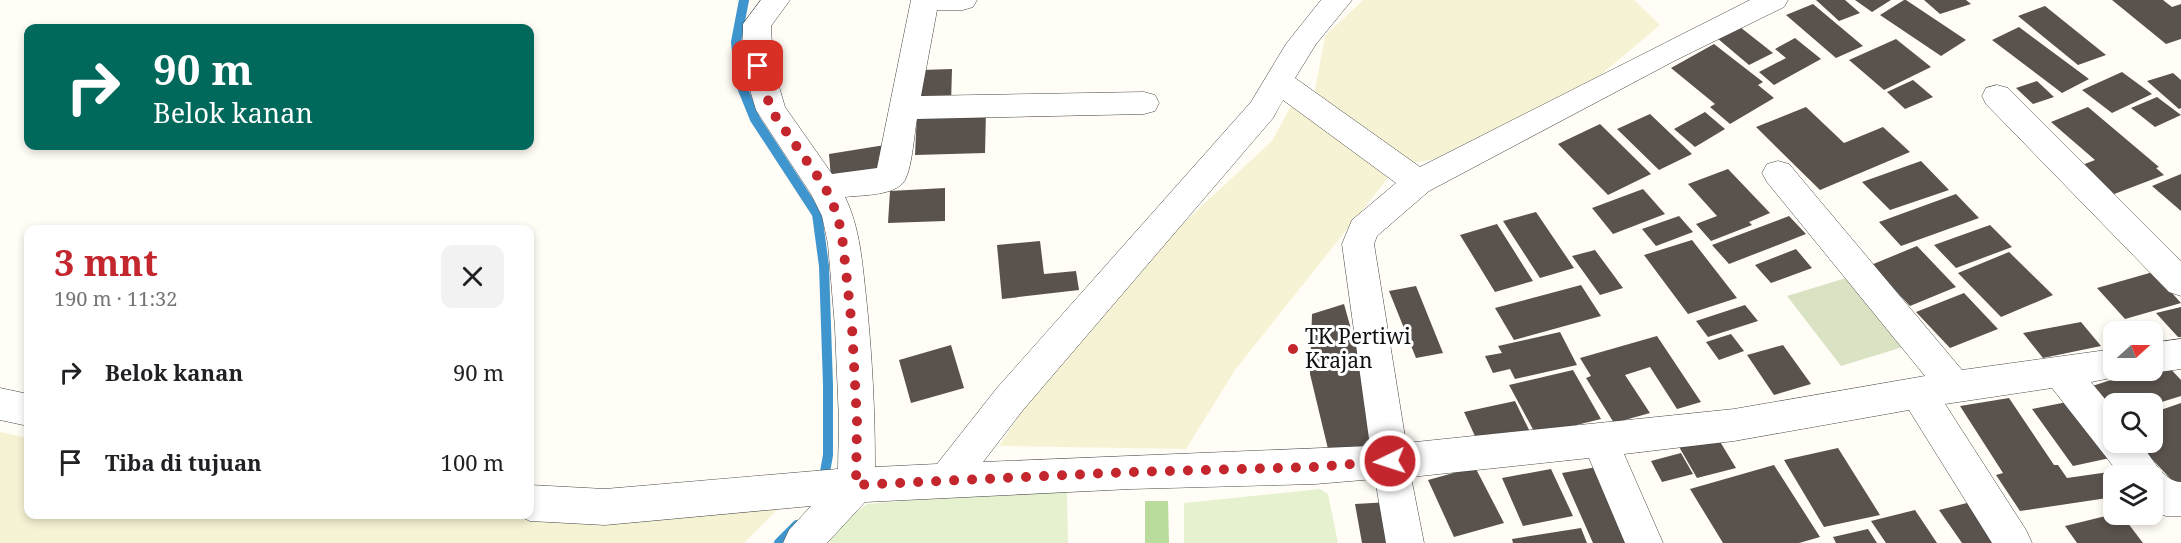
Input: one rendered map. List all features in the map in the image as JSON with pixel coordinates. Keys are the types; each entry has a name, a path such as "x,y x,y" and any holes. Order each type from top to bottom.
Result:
{"street":[{"path":"776,0 758,24 758,66 771,110 825,187 838,216 845,254 853,339 857,421 848,486 802,543"},
{"path":"825,187 882,180 891,175 925,0 963,0"},
{"path":"945,482 1010,399 1262,110 1278,81 1325,11 1338,0"},
{"path":"1405,543 1390,461 1358,244 1363,229 1418,182 1666,53 1774,0"},
{"path":"1278,81 1418,182"},
{"path":"1997,96 2181,282"},
{"path":"905,108 1144,103"},
{"path":"1778,173 1955,387"},
{"path":"2163,356 2181,354"},
{"path":"534,503 604,507 848,486 1131,472 1315,467 1390,461 1734,425 1955,387 2103,366"},
{"path":"2061,372 2103,424"},
{"path":"1918,393 2013,543"},
{"path":"0,404 24,409"},
{"path":"1600,440 1644,543"},
{"path":"2126,453 2136,465"},
{"path":"2163,496 2166,499 2181,499"}],"shaded area":[{"path":"1363,0 1634,0 1660,25 1602,74 1488,151 1397,165 1312,106 1325,36"},
{"path":"1291,106 1391,174 1235,370 1186,449 999,446 1076,331 1181,225 1272,141"},
{"path":"0,432 24,437 24,519 534,519 534,508 583,513 791,496 744,543 0,543"}],"green space":[{"path":"1859,274 1916,343 1841,366 1787,296"},
{"path":"1067,487 1068,543 828,543 849,518 867,504"},
{"path":"1320,489 1328,494 1338,543 1184,543 1184,503"},
{"path":"1145,501 1168,501 1169,543 1145,543"}],"building":[{"path":"1816,0 1845,0 1860,13 1839,21"},
{"path":"1855,0 1891,0 1872,12"},
{"path":"1904,0 1966,40 1941,56 1880,15"},
{"path":"1924,0 1966,0 1971,4 1940,14"},
{"path":"2112,0 2163,0 2172,7 2181,4 2181,39 2166,44"},
{"path":"1813,4 1863,46 1836,58 1786,15"},
{"path":"2045,6 2106,55 2078,65 2018,16"},
{"path":"1740,27 1773,53 1749,65 1717,38"},
{"path":"2019,27 2089,79 2062,93 1992,40"},
{"path":"1795,38 1821,59 1774,85 1759,72 1786,58 1775,49"},
{"path":"1896,39 1931,67 1884,90 1849,60"},
{"path":"1714,44 1763,82 1758,85 1774,98 1730,124 1710,107 1715,104 1671,68"},
{"path":"952,69 951,104 919,105 921,70"},
{"path":"2122,72 2152,94 2112,113 2082,90"},
{"path":"2173,73 2181,80 2181,108 2179,109 2147,81"},
{"path":"1913,80 1933,97 1905,109 1887,92"},
{"path":"2037,81 2054,97 2033,104 2016,88"},
{"path":"2157,97 2181,115 2155,127 2131,108"},
{"path":"1806,107 1844,143 1883,127 1910,152 1820,190 1756,127"},
{"path":"2088,107 2159,167 2156,168 2164,175 2109,196 2077,167 2095,160 2051,122"},
{"path":"986,111 985,153 915,155 917,113"},
{"path":"1705,112 1725,129 1695,147 1674,129"},
{"path":"1650,114 1692,154 1659,170 1617,129"},
{"path":"1600,124 1651,174 1608,195 1558,144"},
{"path":"885,145 888,169 831,178 829,154"},
{"path":"1921,161 1949,190 1890,210 1862,182"},
{"path":"1728,169 1770,213 1749,222 1752,225 1711,241 1696,224 1717,216 1688,184"},
{"path":"2181,174 2181,211 2152,186"},
{"path":"945,188 945,221 888,223 890,191"},
{"path":"1643,189 1665,214 1613,234 1592,208"},
{"path":"1956,194 1979,218 1901,246 1879,222"},
{"path":"1536,212 1574,268 1540,278 1503,221"},
{"path":"1679,216 1693,232 1656,246 1642,229"},
{"path":"1789,216 1806,234 1729,264 1712,245"},
{"path":"1497,224 1533,281 1495,292 1460,235"},
{"path":"1990,225 2012,247 1956,268 1934,245"},
{"path":"1692,240 1737,298 1688,314 1644,255"},
{"path":"1040,241 1044,274 1076,271 1079,290 1002,299 997,245"},
{"path":"1917,246 1956,287 1910,306 1871,265"},
{"path":"1796,249 1812,268 1771,283 1755,265"},
{"path":"1595,250 1623,288 1600,295 1572,256"},
{"path":"2009,252 2053,295 2001,317 1958,273"},
{"path":"2153,272 2181,303 2125,319 2097,288"},
{"path":"1581,285 1601,316 1514,340 1495,308"},
{"path":"1416,286 1443,353 1416,358 1389,291"},
{"path":"1964,293 1998,329 1950,348 1916,312"},
{"path":"1344,304 1383,444 1328,449 1310,374 1312,314"},
{"path":"1745,305 1758,321 1708,337 1696,321"},
{"path":"2181,307 2181,337 2178,337 2156,313"},
{"path":"2081,322 2101,346 2043,358 2023,333"},
{"path":"1560,332 1577,365 1515,379 1510,369 1493,373 1485,356 1502,353 1498,346"},
{"path":"1731,334 1744,351 1719,360 1706,342"},
{"path":"1657,336 1701,402 1677,409 1650,367 1625,375 1650,413 1614,423 1586,378 1591,376 1580,358"},
{"path":"951,345 964,388 911,403 899,360"},
{"path":"1783,345 1811,384 1774,395 1747,355"},
{"path":"2165,363 2181,380 2181,396 2163,402 2163,393 2103,393 2103,407 2086,388 2108,381 2163,381 2163,364"},
{"path":"1573,370 1601,419 1536,435 1509,385"},
{"path":"2009,398 2054,465 2058,465 2067,478 2103,473 2103,499 2020,511 1996,475 2003,473 1960,406"},
{"path":"1515,401 1531,434 1479,445 1464,412"},
{"path":"2067,402 2103,449 2103,453 2106,453 2110,458 2073,466 2032,409"},
{"path":"2181,403 2181,490 2163,471 2163,465 2158,465 2146,453 2163,453 2163,409"},
{"path":"1716,435 1736,468 1697,478 1678,445"},
{"path":"1838,448 1880,515 1824,527 1784,460"},
{"path":"1681,453 1693,474 1662,482 1651,461"},
{"path":"1774,465 1820,537 1799,543 1723,543 1690,489"},
{"path":"1475,467 1504,523 1454,537 1428,480"},
{"path":"1597,467 1633,543 1593,543 1562,473"},
{"path":"1551,469 1573,516 1523,526 1502,478"},
{"path":"1390,502 1399,543 1362,543 1355,504"},
{"path":"1971,502 2000,543 1962,543 1939,510"},
{"path":"1915,510 1937,543 1886,543 1871,521"},
{"path":"2103,517 2103,525 2129,525 2143,543 2077,543 2065,526"},
{"path":"1581,528 1587,543 1513,543 1512,539"},
{"path":"1868,529 1877,543 1836,543 1833,537"}],"waterway":[{"path":"744,0 736,42 740,82 755,119 817,214 824,266 828,385 828,455 823,483"},
{"path":"779,543 797,525"}],"place":[{"name":"TK Pertiwi Krajan","path":"1293,349"}],"route":[{"path":"758,66 771,110 825,187 838,216 852,327 857,421 856,485 1131,472 1315,467 1390,461"}]}
